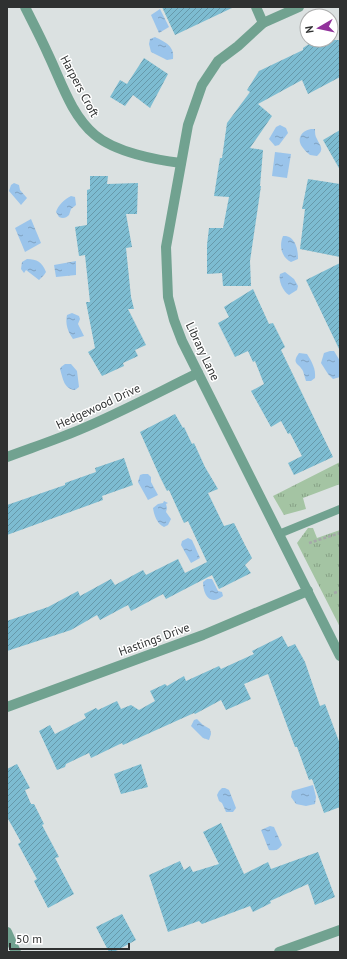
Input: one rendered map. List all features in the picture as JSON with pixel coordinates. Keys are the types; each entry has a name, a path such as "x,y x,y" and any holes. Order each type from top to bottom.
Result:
{"street":[{"name":"Harpers Croft","path":"25,7 81,121 96,136 111,146 159,161 181,163"},
{"path":"256,7 264,23"},
{"name":"Library Lane","path":"299,7 264,23 218,61 202,85 188,125 166,247 168,297 174,320 182,341 340,656"},
{"name":"Hedgewood Drive","path":"7,457 46,444 93,424 198,372"},
{"name":"Hastings Drive","path":"7,707 203,635 308,592"},
{"path":"279,952 340,930"},
{"path":"7,932 16,952"}],"lane":[{"path":"279,534 340,509"}],"path":[{"path":"309,543 340,533"},
{"path":"334,593 340,591"}],"green space":[{"path":"340,462 340,484 303,498 306,509 284,515 273,496"},
{"path":"308,528 313,528 317,538 340,530 340,627 297,543"}],"water":[{"path":"160,9 169,27 159,33 151,15"},
{"path":"155,37 166,43 171,48 173,59 167,60 151,52 149,44 150,39"},
{"path":"280,125 286,128 288,133 279,145 275,146 269,139 276,127"},
{"path":"311,129 315,129 316,137 321,148 321,151 317,156 310,155 300,142 302,134"},
{"path":"275,152 291,154 287,178 272,176"},
{"path":"14,183 19,185 20,190 27,198 21,205 9,191 11,185"},
{"path":"71,196 75,197 76,205 71,209 67,217 59,217 56,212 58,207"},
{"path":"31,219 41,243 25,252 15,228"},
{"path":"283,236 287,236 295,243 298,259 291,262 283,254 281,243"},
{"path":"27,259 41,263 46,272 39,280 26,270 24,273 21,269 22,262"},
{"path":"76,261 76,275 56,277 54,265"},
{"path":"285,272 294,279 298,286 297,290 289,295 283,289 280,282 280,274"},
{"path":"72,313 79,316 80,319 78,324 84,336 73,339 68,331 66,322 67,315"},
{"path":"334,351 340,361 340,377 333,379 321,363 324,353"},
{"path":"299,353 307,354 313,366 315,378 311,381 306,381 303,371 296,363"},
{"path":"65,364 71,364 77,371 79,387 75,390 68,388 63,380 60,369"},
{"path":"148,474 151,477 151,482 158,495 148,500 138,482 140,475"},
{"path":"164,501 168,503 166,504 166,512 171,519 168,525 164,527 159,524 156,519 153,508"},
{"path":"188,538 192,540 200,558 191,563 181,545 182,541"},
{"path":"207,579 212,579 218,591 222,592 223,596 214,600 208,598 203,587 203,582"},
{"path":"197,719 210,729 211,734 209,740 203,738 191,726 194,720"},
{"path":"313,785 316,797 315,804 306,806 296,804 291,797 292,791"},
{"path":"222,788 229,790 236,808 233,812 226,812 222,803 219,801 217,795"},
{"path":"270,826 274,827 282,845 275,850 269,850 261,830"}],"building":[{"path":"162,7 234,7 175,35"},
{"path":"340,40 340,77 308,94 302,80 258,104 272,116 250,148 263,150 261,186 250,261 251,286 223,286 222,273 207,274 207,245 209,228 223,228 229,197 214,196 220,158 222,158 227,123 250,92 247,90 259,71 303,50 303,48 339,48"},
{"path":"144,58 168,74 150,108 133,95 125,106 110,97 120,80 127,84"},
{"path":"340,130 340,170 323,140"},
{"path":"90,176 108,176 107,184 138,183 137,214 126,214 132,247 126,248 131,297 134,309 128,309 146,345 135,350 138,356 123,363 124,366 102,376 88,352 95,348 86,302 90,302 85,255 79,256 75,227 87,225 87,190 90,189"},
{"path":"308,179 340,184 340,257 300,249 305,209 302,209"},
{"path":"340,263 340,351 306,280"},
{"path":"253,289 269,324 273,323 285,347 281,350 333,457 294,475 288,463 302,456 290,433 288,434 281,421 271,427 251,391 264,384 255,361 253,362 248,351 235,357 218,323 229,317 224,307"},
{"path":"175,414 183,428 184,427 192,444 194,443 205,467 218,489 208,493 224,526 234,523 252,558 245,565 251,573 219,589 212,575 166,599 163,594 131,611 128,605 100,620 97,615 71,630 7,651 7,621 48,607 78,591 80,596 111,579 115,585 143,570 146,575 178,559 185,573 207,562 188,521 184,523 169,490 167,491 140,432"},
{"path":"124,458 133,485 102,496 103,500 7,535 7,505 65,485 65,483 96,472 95,468"},
{"path":"282,636 288,647 295,644 305,662 320,706 325,704 340,744 340,807 324,813 312,779 309,780 297,747 295,747 268,674 244,684 251,699 226,710 221,700 195,714 194,713 123,745 122,743 91,758 89,753 57,770 39,731 50,725 55,734 86,718 84,714 96,708 98,710 117,701 121,709 131,705 139,710 155,701 150,691 165,684 167,686 184,676 186,681 219,666 221,669 254,654 252,651"},
{"path":"17,764 30,788 25,790 31,804 34,804 44,824 42,825 59,857 55,858 74,894 48,908 34,881 37,879 18,844 21,842 7,817 7,769"},
{"path":"141,764 148,787 121,794 114,774"},
{"path":"221,823 244,874 268,862 271,869 318,852 335,897 315,905 308,884 270,901 271,903 253,912 250,906 202,924 199,921 168,932 149,875 180,861 184,870 190,866 193,872 219,864 203,832"},
{"path":"122,914 136,940 114,952 109,952 96,927"}]}
